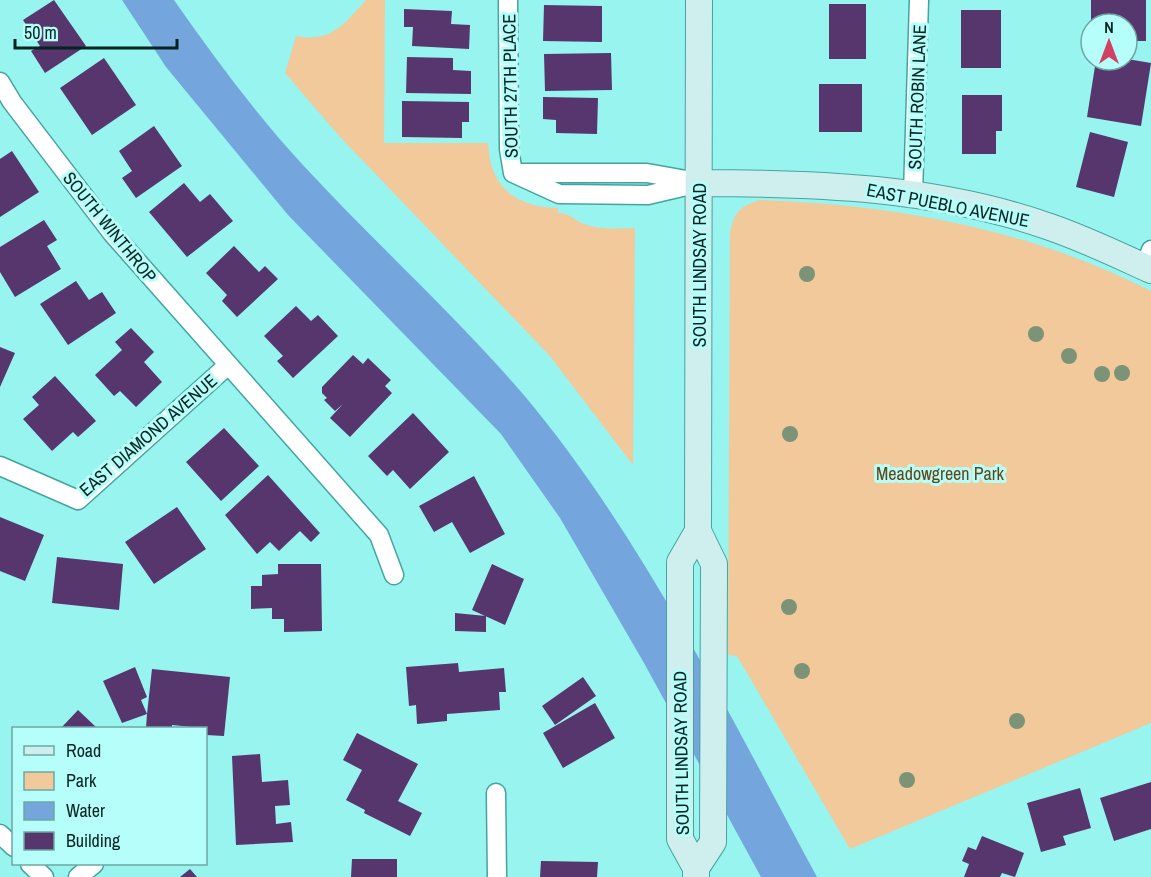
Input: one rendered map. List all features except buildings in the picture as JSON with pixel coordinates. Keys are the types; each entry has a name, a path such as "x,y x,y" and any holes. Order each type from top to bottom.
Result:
{"main road":[{"name":"SOUTH LINDSAY ROAD","path":"696,872 713,843 714,564 698,531 699,0"},
{"name":"EAST PUEBLO AVENUE","path":"699,183 798,183 913,194 1048,226 1149,262"},
{"name":"SOUTH LINDSAY ROAD","path":"696,872 680,839 680,562 698,531"}],"street":[{"name":"SOUTH 27TH PLACE","path":"508,0 509,149 513,173"},
{"name":"SOUTH ROBIN LANE","path":"913,194 920,0"},
{"name":"SOUTH WINTHROP","path":"0,82 6,105 112,233 227,366 380,535 394,575"},
{"name":"EAST PUEBLO AVENUE","path":"513,173 559,194 648,195 699,183"},
{"name":"EAST DIAMOND AVENUE","path":"0,466 78,500 227,366"},
{"path":"496,793 497,877"},
{"path":"0,834 12,845"},
{"path":"31,865 44,877"},
{"path":"78,877 93,865"}],"green space":[{"path":"366,0 385,0 384,143 488,143 494,172 500,183 517,199 529,204 558,208 558,213 567,214 593,227 635,228 633,465 549,355 341,138 285,73 296,36 319,37 336,30"},
{"name":"Meadowgreen Park","path":"760,200 861,208 961,224 1058,251 1105,269 1151,291 1151,723 850,849 737,656 728,655 730,233 739,211"}],"water":[{"path":"122,0 174,0 235,84 285,145 497,364 566,448 645,566 682,628 817,877 761,877 644,663 560,518 501,434 288,215 166,67"}]}
